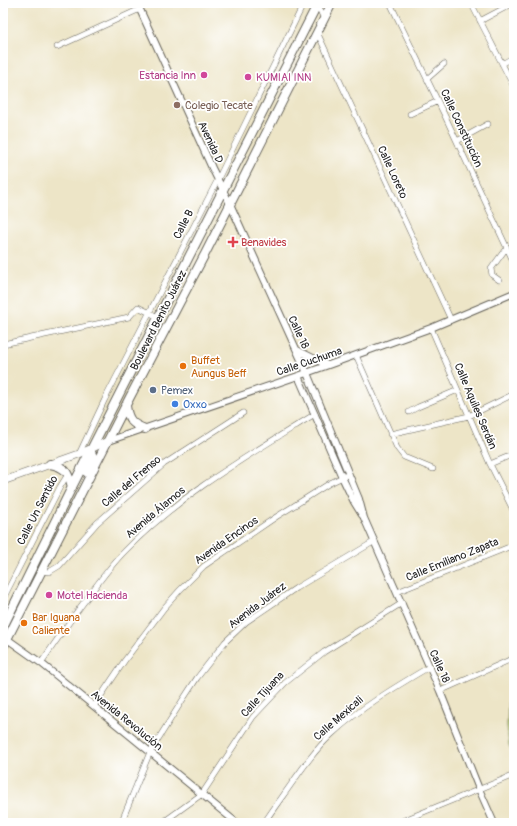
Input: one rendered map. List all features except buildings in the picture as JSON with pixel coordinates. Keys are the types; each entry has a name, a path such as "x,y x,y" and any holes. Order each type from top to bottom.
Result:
{"main road":[{"name":"Boulevard Benito Juárez","path":"3,627 72,487 317,3"},
{"name":"Boulevard Benito Juárez","path":"3,647 5,638 42,571 332,3"},
{"path":"126,406 128,415 132,422 145,429"},
{"path":"3,481 91,450 108,441"},
{"path":"82,492 83,479 94,457 91,450"},
{"path":"50,464 59,466 66,471 70,477 72,487"}],"street":[{"name":"Avenida D","path":"137,3 218,179"},
{"name":"Calle B","path":"79,454 105,399 218,179 304,3"},
{"path":"317,3 324,19"},
{"name":"Calle Constitución","path":"390,3 514,263"},
{"path":"471,3 514,87"},
{"path":"480,21 514,3"},
{"path":"57,47 140,9"},
{"name":"Calle Loreto","path":"317,32 451,320"},
{"path":"502,64 514,57"},
{"path":"427,79 444,64"},
{"path":"410,114 438,101"},
{"path":"457,141 488,124"},
{"name":"Calle 18","path":"218,179 307,373 349,474 364,518"},
{"path":"499,280 492,275 491,269 507,247"},
{"name":"Calle Cuchuma","path":"108,441 307,373 432,328 514,293"},
{"path":"3,344 129,317 138,307 158,317"},
{"name":"Calle Aquiles Serdán","path":"432,328 490,464 514,512"},
{"path":"297,350 326,365"},
{"path":"356,355 396,448 404,458 433,469"},
{"name":"Calle 18","path":"298,376 342,477 375,541 440,691 494,823"},
{"path":"409,412 458,390"},
{"path":"390,434 469,416 514,394"},
{"name":"Calle del Frenso","path":"42,571 49,572 58,566 97,523 164,464 243,413"},
{"name":"Avenida Álamos","path":"41,663 100,580 125,551 153,525 182,501 219,475 315,414"},
{"path":"490,464 514,454"},
{"name":"Calle Un Sentido","path":"3,599 68,474"},
{"name":"Avenida Encinos","path":"94,706 152,622 180,590 204,566 276,517 349,474"},
{"name":"Avenida Juárez","path":"121,823 150,752 197,678 217,652 253,617 296,588 375,541"},
{"name":"Calle Emiliano Zapata","path":"397,592 514,545"},
{"name":"Calle Tijuana","path":"162,823 202,794 253,717 285,683 324,652 402,603"},
{"name":"Avenida Revolución","path":"5,638 41,663 237,823"},
{"path":"440,691 514,658"},
{"name":"Calle Mexicali","path":"264,823 306,763 331,735 351,718 396,686 429,667"},
{"path":"397,823 514,775"}],"green space":[{"path":"514,696 514,755 509,745 507,726 508,702"}],"place":[{"name":"Estancia Inn","path":"204,75"},
{"name":"KUMIAI INN","path":"248,77"},
{"name":"Colegio Tecate","path":"177,105"},
{"name":"Benavides","path":"233,242"},
{"name":"Buffet Aungus Beff","path":"183,366"},
{"name":"Pemex","path":"153,390"},
{"name":"Oxxo","path":"175,404"},
{"name":"Motel Hacienda","path":"49,595"},
{"name":"Bar Iguana Caliente","path":"24,623"}]}
